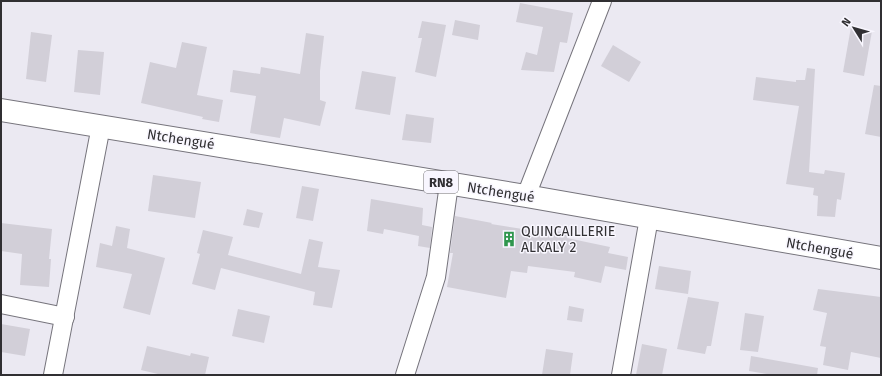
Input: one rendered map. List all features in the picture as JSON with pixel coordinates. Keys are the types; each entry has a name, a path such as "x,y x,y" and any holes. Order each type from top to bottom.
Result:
{"main road":[{"name":"Ntchengué","path":"1,110 526,196 881,258"}],"street":[{"path":"526,196 602,1"},
{"path":"53,375 101,126"},
{"path":"405,375 436,277 449,184"},
{"path":"621,375 649,218"},
{"path":"1,304 65,317"}],"building":[{"path":"520,3 573,13 567,43 560,42 554,72 521,70 526,52 537,55 543,27 516,22"},
{"path":"455,20 480,25 478,40 452,35"},
{"path":"422,21 446,25 436,77 415,72 422,38 418,38"},
{"path":"851,27 872,31 864,76 843,72"},
{"path":"31,32 52,35 46,82 26,79"},
{"path":"306,33 324,36 320,71 320,100 326,102 320,126 284,118 280,138 250,133 256,96 230,92 233,70 260,74 261,67 300,74"},
{"path":"182,42 207,47 197,95 223,100 219,122 141,103 150,62 176,68"},
{"path":"613,45 641,62 629,82 601,66"},
{"path":"78,50 104,52 100,95 74,92"},
{"path":"807,68 815,69 809,172 824,174 825,170 845,173 841,200 837,199 835,217 817,216 818,196 813,195 814,188 786,184 799,106 753,100 756,77 796,82 796,80 805,80"},
{"path":"362,71 396,77 390,115 355,109"},
{"path":"874,85 881,86 881,137 865,134"},
{"path":"406,114 434,118 431,143 402,140"},
{"path":"153,175 201,182 195,218 148,211"},
{"path":"302,186 319,189 313,221 296,218"},
{"path":"371,199 423,208 422,225 432,227 430,248 418,246 419,236 384,229 383,234 367,231"},
{"path":"247,209 263,213 259,228 243,225"},
{"path":"455,216 492,223 491,224 536,231 536,228 568,233 567,238 610,247 608,253 628,257 626,270 605,266 601,283 574,277 575,272 528,266 527,273 511,271 506,298 447,287 453,253 450,253"},
{"path":"1,223 52,229 49,259 51,259 49,287 20,285 22,254 1,251"},
{"path":"116,226 130,229 127,248 165,258 150,315 123,308 132,274 96,267 100,243 112,246"},
{"path":"203,230 233,237 228,255 301,274 309,239 323,242 318,267 340,270 332,308 313,305 315,292 221,268 215,290 192,284 200,254 197,253"},
{"path":"659,266 691,271 688,294 655,289"},
{"path":"818,289 881,297 881,358 851,352 848,370 823,365 826,347 820,346 827,313 813,310"},
{"path":"688,297 719,302 711,346 707,346 705,354 677,349"},
{"path":"569,306 584,309 582,322 567,320"},
{"path":"238,309 270,316 264,343 232,336"},
{"path":"745,313 764,316 758,352 740,350"},
{"path":"1,324 30,329 25,356 1,352"},
{"path":"642,344 667,349 662,375 636,375"},
{"path":"147,346 190,356 191,353 209,357 205,375 162,375 141,370"},
{"path":"546,349 573,353 570,375 542,375"},
{"path":"751,356 818,368 817,375 773,375 749,371"}],"place":[{"name":"QUINCAILLERIE ALKALY 2","path":"509,239"}]}
